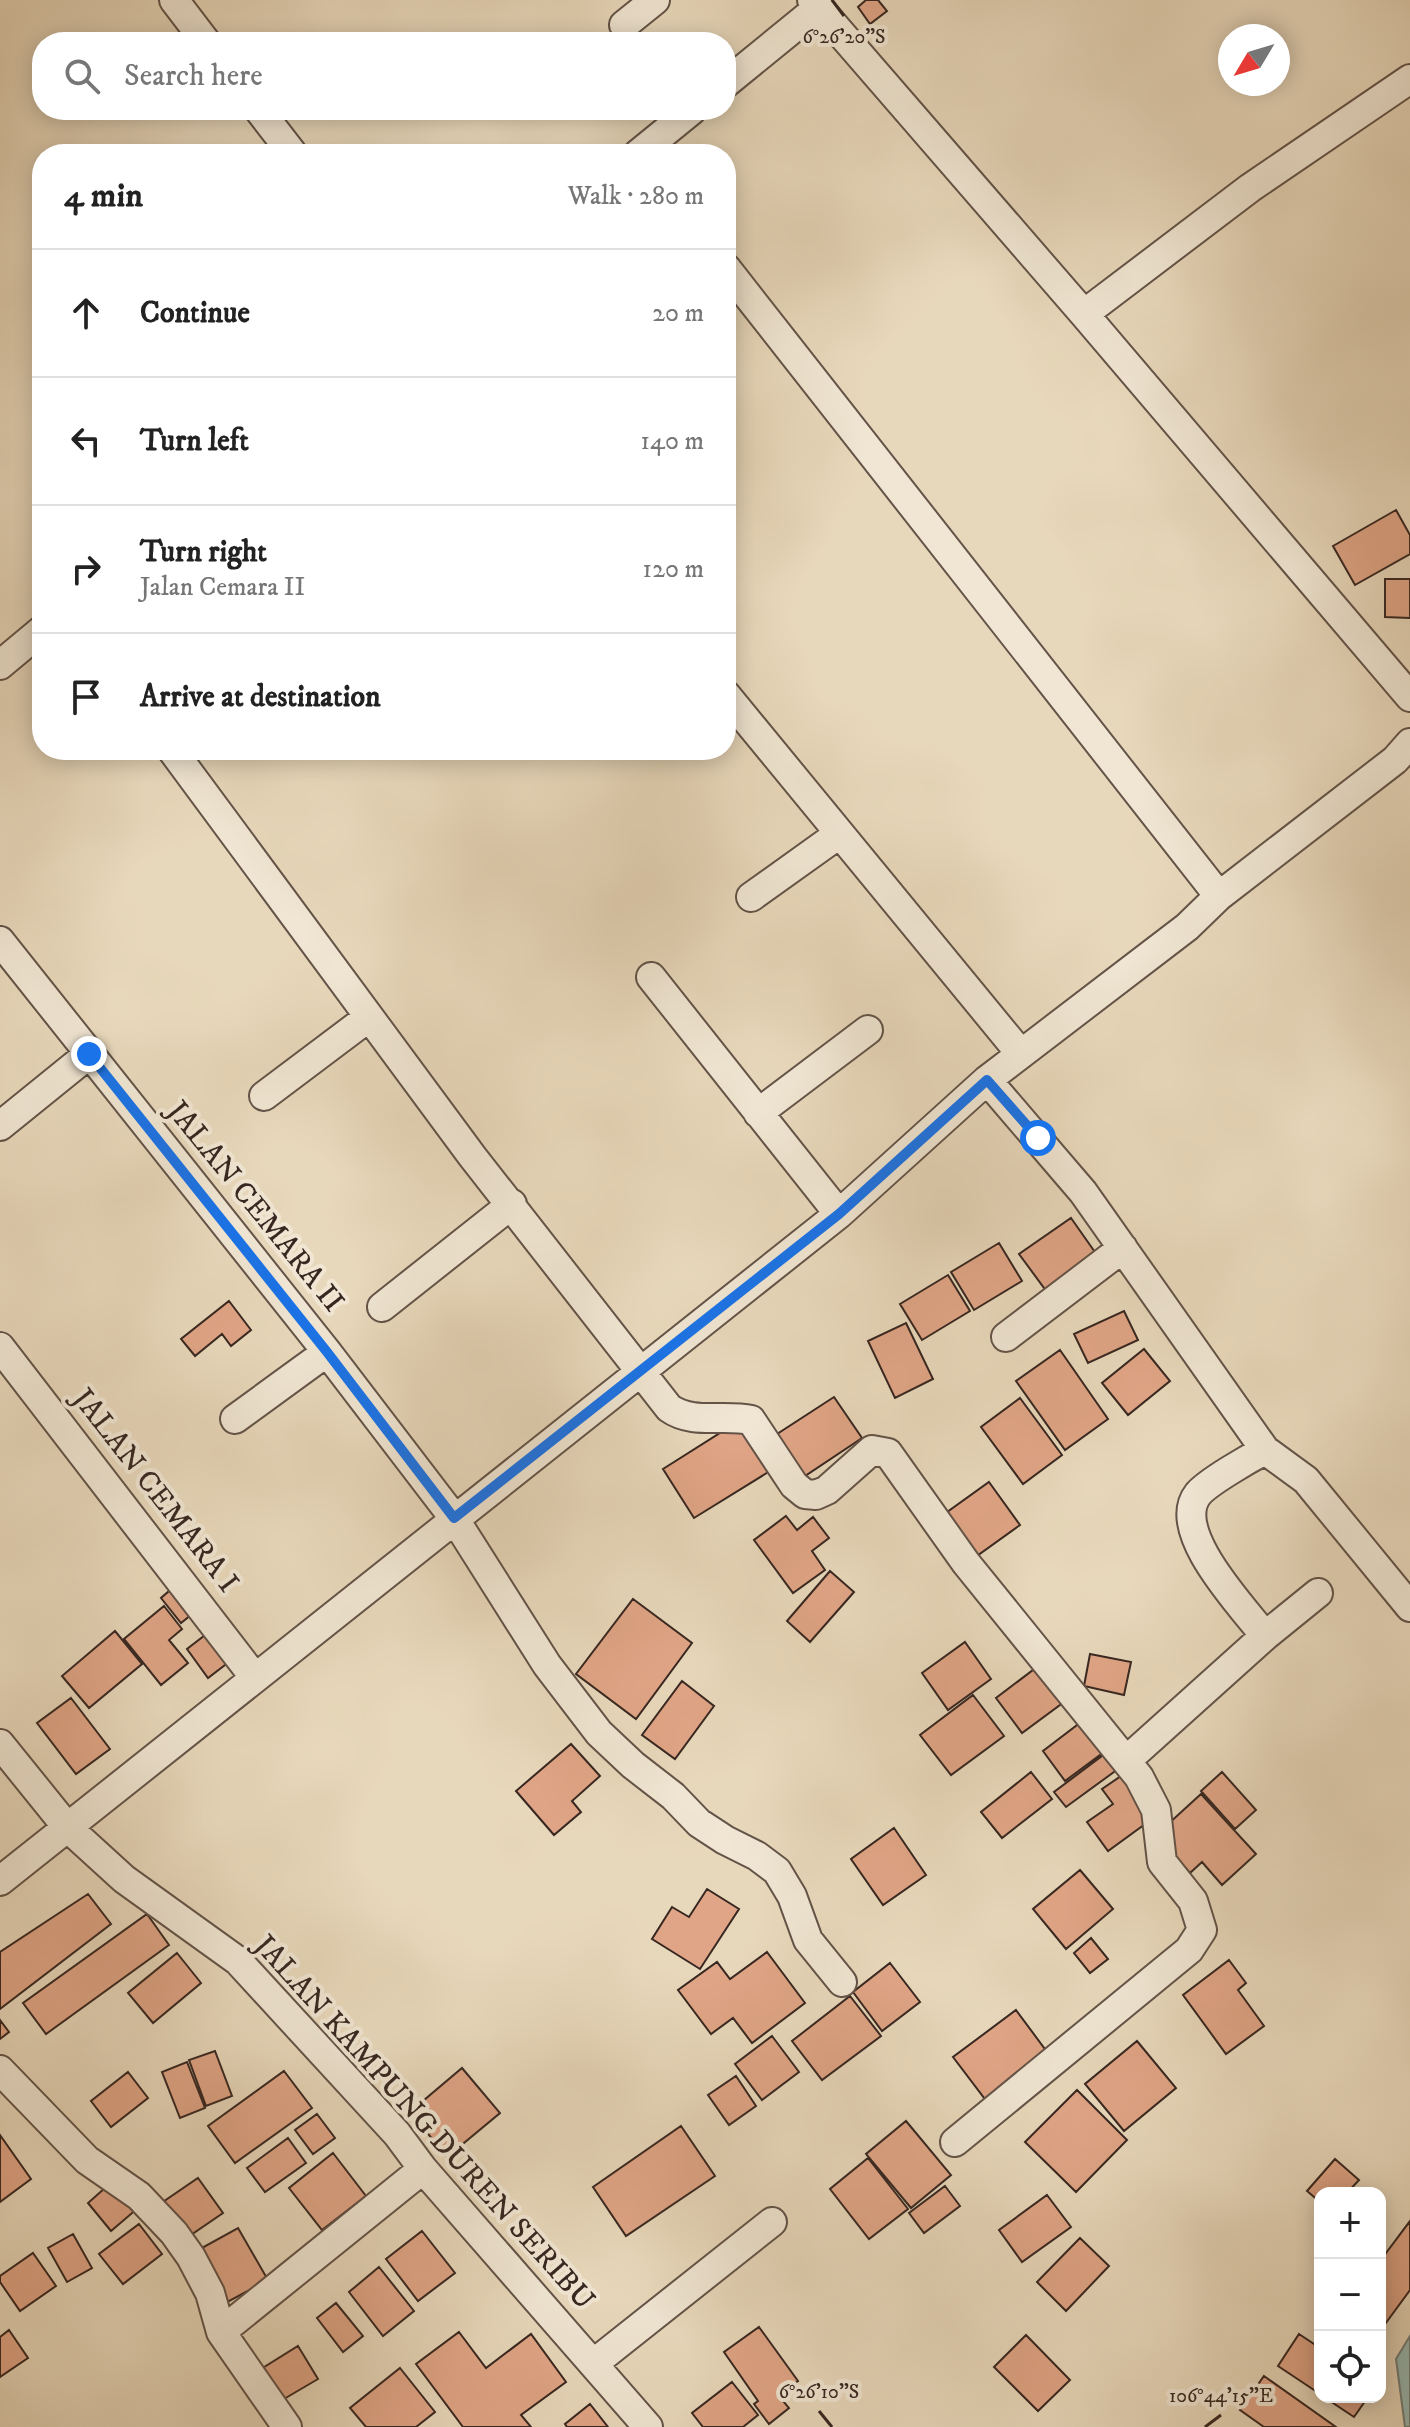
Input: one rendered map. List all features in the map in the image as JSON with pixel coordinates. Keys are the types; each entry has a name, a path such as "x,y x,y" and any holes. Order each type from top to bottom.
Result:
{"street":[{"path":"174,0 198,32"},
{"path":"624,25 655,0"},
{"path":"736,74 815,4 1410,697"},
{"path":"1084,314 1250,188 1410,79"},
{"path":"267,120 285,144"},
{"path":"639,144 676,120"},
{"path":"736,281 1219,896"},
{"path":"0,665 32,638"},
{"path":"736,707 1021,1054"},
{"path":"0,1881 839,1214 987,1080 1187,927 1219,896 1395,760 1410,743"},
{"path":"179,760 472,1156 669,1408 682,1417 751,1420 794,1485 805,1494 816,1495 827,1490 872,1450 888,1453 975,1576 1139,1777 1156,1810 1162,1862 1193,1901 1202,1930 1189,1950 955,2142"},
{"path":"751,897 839,834"},
{"name":"JALAN CEMARA II","path":"0,941 327,1352 454,1518 547,1665 599,1733 673,1796 699,1823 777,1871 792,1896 808,1940 842,1982"},
{"path":"651,977 839,1214"},
{"path":"264,1096 369,1017"},
{"path":"758,1113 868,1030"},
{"path":"0,1126 89,1054"},
{"path":"987,1080 1056,1159 1123,1248 1265,1450 1306,1480 1410,1607"},
{"path":"382,1307 512,1204"},
{"path":"1006,1337 1123,1248"},
{"name":"JALAN CEMARA I","path":"0,1347 255,1678"},
{"path":"235,1419 327,1352"},
{"path":"1265,1450 1198,1494 1190,1514 1192,1532 1204,1556 1265,1636"},
{"path":"1127,1760 1265,1636 1318,1593"},
{"name":"JALAN KAMPUNG DUREN SERIBU","path":"0,1744 67,1827 124,1879 238,1961 397,2134 423,2169 648,2427"},
{"path":"0,2070 87,2160 139,2196 159,2214 191,2257 210,2293 221,2332 287,2427"},
{"path":"221,2332 423,2169"},
{"path":"593,2364 772,2222"}],"water":[{"path":"1410,2336 1410,2427 1405,2427 1396,2359"}],"building":[{"path":"866,0 878,0 887,11 870,24 858,7"},
{"path":"1396,510 1410,535 1410,554 1355,585 1333,546"},
{"path":"1385,579 1410,579 1410,618 1385,617"},
{"path":"1071,1218 1097,1255 1047,1292 1019,1254"},
{"path":"999,1243 1022,1281 974,1310 951,1272"},
{"path":"948,1275 970,1311 922,1340 900,1304"},
{"path":"229,1301 251,1330 231,1346 222,1334 195,1356 181,1339"},
{"path":"1124,1311 1138,1340 1088,1363 1074,1334"},
{"path":"906,1323 933,1379 895,1398 868,1341"},
{"path":"1144,1349 1170,1381 1128,1415 1102,1383"},
{"path":"1060,1350 1108,1419 1065,1450 1016,1381"},
{"path":"834,1397 862,1438 802,1478 774,1436"},
{"path":"1020,1398 1062,1455 1023,1484 981,1427"},
{"path":"739,1421 770,1471 694,1518 663,1469"},
{"path":"989,1482 1020,1525 974,1558 943,1515"},
{"path":"786,1516 797,1530 813,1517 829,1538 812,1551 825,1570 793,1593 754,1540"},
{"path":"830,1571 854,1592 810,1642 787,1621"},
{"path":"176,1585 197,1610 181,1623 161,1598"},
{"path":"633,1599 692,1643 636,1719 576,1674"},
{"path":"164,1606 182,1629 169,1640 188,1663 161,1685 124,1639"},
{"path":"213,1629 234,1658 208,1678 187,1649"},
{"path":"115,1631 142,1664 89,1708 62,1676"},
{"path":"965,1642 991,1679 948,1710 922,1673"},
{"path":"1090,1654 1131,1662 1124,1695 1084,1686"},
{"path":"1037,1667 1064,1702 1022,1733 996,1698"},
{"path":"682,1681 714,1706 675,1759 642,1735"},
{"path":"973,1695 1004,1736 951,1775 920,1735"},
{"path":"71,1698 110,1749 76,1774 37,1723"},
{"path":"1089,1716 1112,1746 1065,1781 1043,1751"},
{"path":"571,1744 600,1776 572,1801 581,1812 554,1835 516,1791"},
{"path":"1106,1753 1118,1769 1066,1807 1054,1792"},
{"path":"1031,1772 1052,1799 1002,1838 981,1812"},
{"path":"1222,1772 1256,1810 1235,1829 1201,1791"},
{"path":"1121,1776 1152,1819 1108,1851 1087,1822 1113,1804 1102,1789"},
{"path":"1201,1794 1256,1854 1222,1885 1202,1862 1190,1873 1162,1842 1173,1832 1167,1825"},
{"path":"894,1828 926,1875 883,1905 851,1859"},
{"path":"1080,1870 1113,1909 1066,1949 1033,1909"},
{"path":"707,1889 739,1909 700,1969 652,1939 672,1907 689,1917"},
{"path":"88,1894 111,1924 0,2009 0,1952"},
{"path":"147,1914 169,1945 46,2034 23,2003"},
{"path":"1091,1938 1108,1959 1090,1973 1074,1953"},
{"path":"767,1952 805,2003 752,2043 733,2018 711,2034 678,1990 717,1962 730,1979"},
{"path":"177,1953 201,1983 153,2023 128,1993"},
{"path":"1229,1960 1246,1983 1238,1990 1264,2026 1226,2054 1183,1995"},
{"path":"890,1963 920,2002 882,2031 853,1992"},
{"path":"850,1996 881,2036 822,2080 792,2041"},
{"path":"1016,2010 1053,2060 991,2107 953,2057"},
{"path":"0,2020 9,2032 0,2039"},
{"path":"772,2036 799,2072 762,2100 735,2064"},
{"path":"1137,2041 1176,2088 1124,2131 1085,2084"},
{"path":"215,2051 232,2096 206,2106 189,2060"},
{"path":"187,2062 205,2108 180,2118 162,2072"},
{"path":"462,2068 500,2113 447,2157 410,2112"},
{"path":"284,2071 312,2108 235,2163 208,2126"},
{"path":"128,2072 148,2098 111,2127 91,2101"},
{"path":"736,2076 756,2106 729,2125 708,2095"},
{"path":"1077,2090 1127,2140 1076,2192 1025,2142"},
{"path":"317,2114 335,2138 313,2154 295,2130"},
{"path":"906,2121 951,2175 911,2208 866,2154"},
{"path":"681,2126 715,2176 626,2236 593,2187"},
{"path":"0,2135 31,2179 0,2202"},
{"path":"288,2138 306,2163 265,2192 247,2168"},
{"path":"333,2153 366,2196 322,2230 289,2188"},
{"path":"868,2158 908,2209 869,2239 830,2189"},
{"path":"1335,2159 1359,2180 1353,2187 1314,2187 1314,2197 1307,2191"},
{"path":"198,2178 223,2213 182,2241 157,2206"},
{"path":"114,2180 138,2208 111,2231 88,2203"},
{"path":"945,2186 960,2206 924,2233 909,2213"},
{"path":"1047,2195 1071,2227 1022,2262 999,2230"},
{"path":"1410,2221 1410,2290 1386,2323 1386,2259 1386,2253"},
{"path":"139,2224 162,2254 123,2284 99,2254"},
{"path":"238,2228 268,2280 220,2306 191,2254"},
{"path":"422,2231 455,2273 418,2301 386,2259"},
{"path":"73,2234 92,2268 67,2282 48,2248"},
{"path":"1080,2238 1109,2266 1066,2311 1037,2282"},
{"path":"33,2253 56,2286 20,2311 0,2282 0,2276"},
{"path":"379,2267 414,2311 383,2336 349,2292"},
{"path":"336,2303 363,2336 343,2352 317,2318"},
{"path":"759,2327 798,2381 778,2395 789,2408 769,2424 754,2404 758,2401 724,2352"},
{"path":"9,2330 28,2358 0,2377 0,2337"},
{"path":"459,2332 486,2368 531,2334 566,2382 521,2415 531,2427 463,2427 416,2364"},
{"path":"1299,2334 1314,2344 1314,2390 1278,2366"},
{"path":"1026,2335 1070,2380 1038,2411 994,2367"},
{"path":"298,2346 318,2379 272,2406 253,2374"},
{"path":"400,2368 435,2412 416,2427 366,2427 350,2408"},
{"path":"1264,2376 1336,2427 1264,2427 1240,2410"},
{"path":"732,2382 758,2415 743,2427 703,2427 692,2413"},
{"path":"1333,2403 1364,2403 1354,2417"},
{"path":"590,2404 608,2427 567,2427 565,2424"}],"route":[{"path":"89,1054 327,1352 454,1518 839,1214 987,1080 1038,1138"}]}
